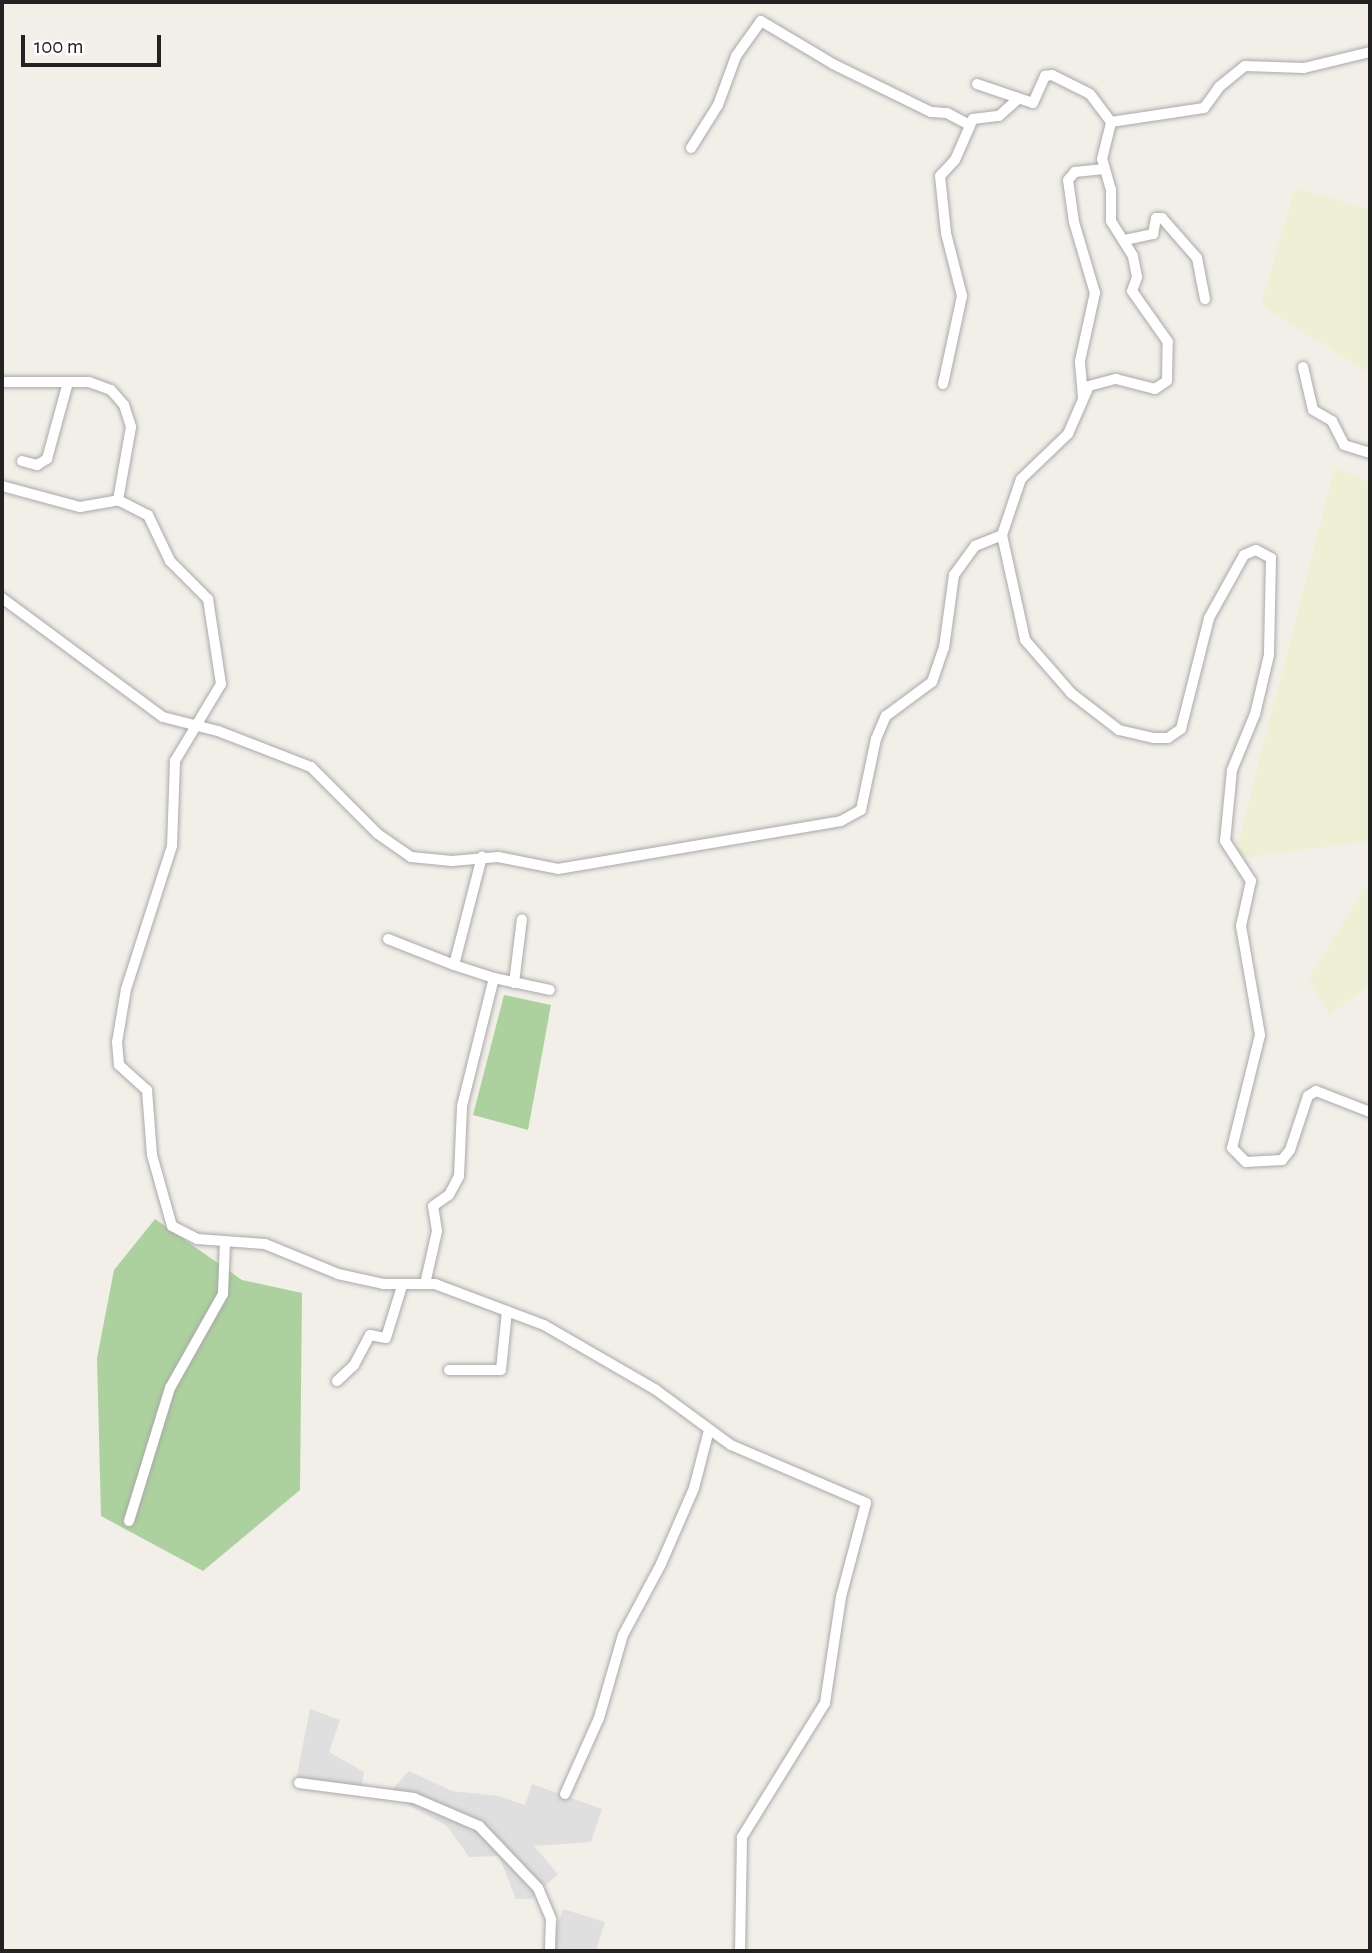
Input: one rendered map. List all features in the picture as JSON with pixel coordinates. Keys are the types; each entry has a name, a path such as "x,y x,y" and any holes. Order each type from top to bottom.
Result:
{"street":[{"path":"691,148 718,105 736,56 761,21 833,64 931,112 947,113 968,124"},
{"path":"1111,122 1204,108 1219,87 1245,66 1304,68 1370,52"},
{"path":"976,84 1018,99 1036,102 1045,76 1052,75 1090,94 1111,122"},
{"path":"943,384 962,296 946,233 940,176 955,160 968,124 973,119 999,116 1018,99"},
{"path":"1111,122 1104,141 1104,169 1111,190 1111,221 1125,240 1136,270 1130,286 1168,342 1169,374 1155,389 1116,379 1094,382 1068,434 1021,479 1002,535 1025,640 1071,693 1119,730 1154,738 1168,738 1181,729 1209,618 1244,555 1260,550 1271,558 1269,656 1255,714 1232,770 1225,841 1251,881 1241,926 1260,1035 1232,1149 1246,1162 1282,1160 1290,1150 1308,1096 1316,1091 1370,1112"},
{"path":"1083,405 1080,361 1096,293 1074,222 1068,180 1075,172 1104,169"},
{"path":"1125,240 1153,234 1156,218 1162,218 1197,258 1205,299"},
{"path":"1303,367 1313,411 1332,421 1344,445 1370,453"},
{"path":"2,382 99,383 111,390 129,417 129,444 118,500"},
{"path":"22,461 37,465 47,459 68,382"},
{"path":"2,486 80,506 118,500 148,515 170,561 205,593 221,684 175,761 172,846 126,989 117,1055 125,1073 144,1083 147,1090 152,1155 172,1226 197,1239 265,1244 338,1274 402,1286 425,1284 544,1325 615,1364 709,1430 782,1470 866,1503 841,1597 825,1703 742,1837 740,1951"},
{"path":"2,598 163,717 218,732 311,767 405,855 444,860 482,857 549,869 583,867 854,816 863,803 876,739 886,716 932,682 944,648 954,575 975,546 1002,535"},
{"path":"454,965 482,857"},
{"path":"514,983 523,919"},
{"path":"388,939 494,978 550,990"},
{"path":"425,1284 437,1231 433,1206 449,1195 459,1176 462,1106 494,978"},
{"path":"129,1521 168,1393 223,1294 225,1242"},
{"path":"337,1381 354,1365 370,1335 386,1338 402,1286"},
{"path":"449,1370 501,1370 507,1311"},
{"path":"565,1794 607,1697 622,1635 662,1564 694,1488 709,1430"},
{"path":"299,1783 405,1796 479,1826 538,1888 551,1919 550,1951"}],"shaded area":[{"path":"310,1709 340,1720 329,1752 364,1772 361,1787 296,1780"},
{"path":"409,1771 452,1791 499,1796 525,1805 532,1784 602,1809 591,1842 534,1846 558,1874 531,1899 516,1899 499,1856 469,1857 447,1826 388,1794"},
{"path":"563,1909 605,1922 596,1951 550,1949"}],"green space":[{"path":"1295,188 1370,209 1370,374 1261,305"},
{"path":"1335,467 1370,482 1370,841 1234,859"},
{"path":"1370,879 1370,985 1329,1015 1309,978"},
{"path":"504,995 551,1005 528,1130 473,1115"},
{"path":"155,1219 242,1280 302,1293 300,1490 203,1571 101,1516 97,1358 114,1270"}]}
